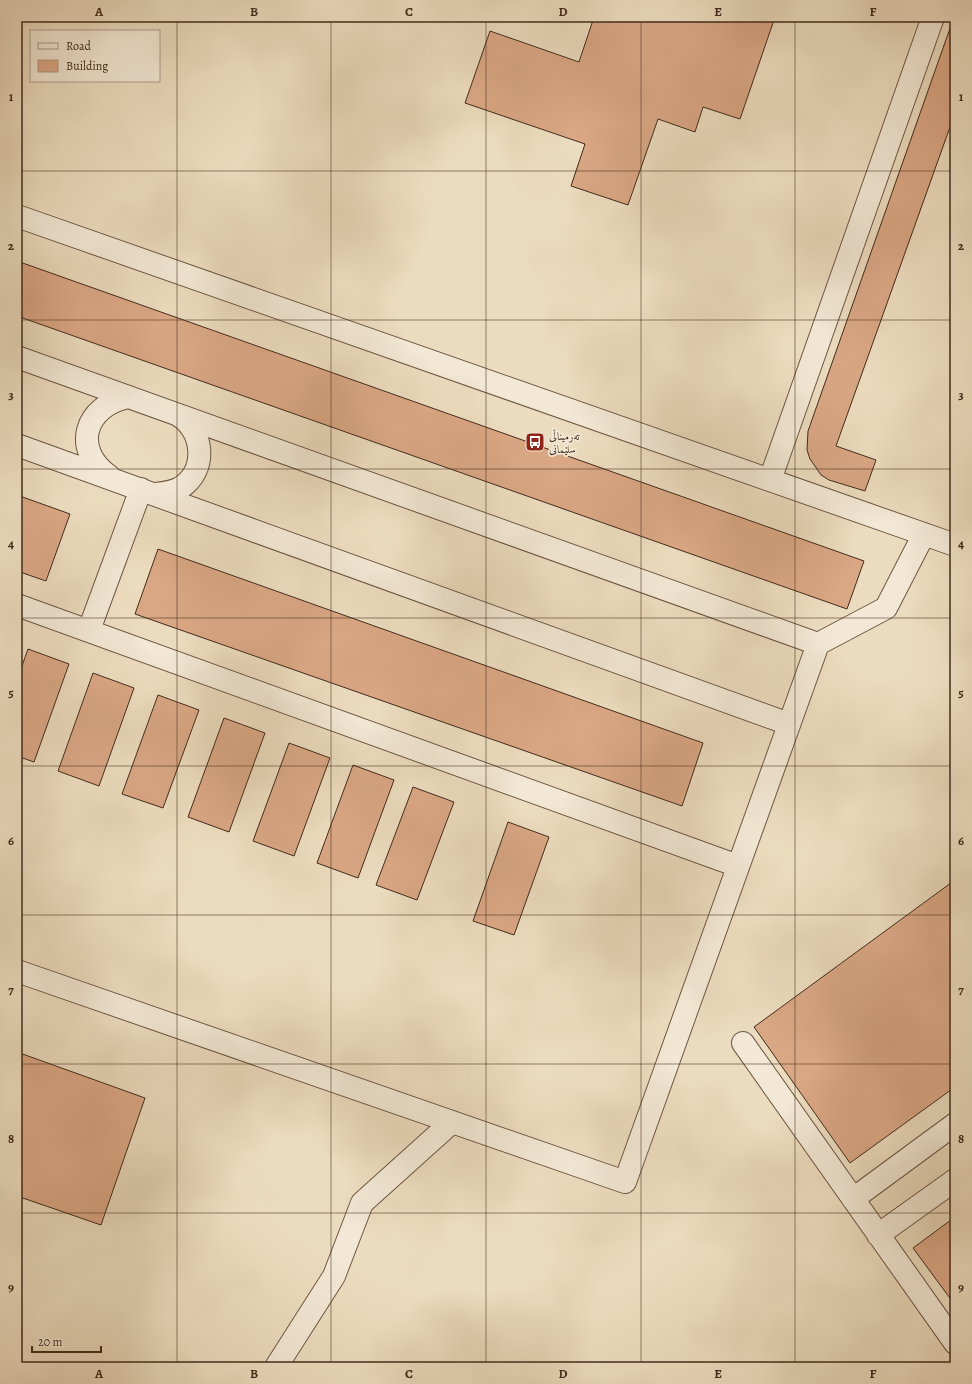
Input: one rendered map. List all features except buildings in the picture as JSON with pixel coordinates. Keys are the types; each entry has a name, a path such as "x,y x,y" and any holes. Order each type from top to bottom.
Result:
{"lane":[{"path":"770,480 932,17"},
{"path":"17,216 955,545"},
{"path":"17,357 818,644"},
{"path":"111,478 100,470 92,461 88,449 87,436 90,424 96,413 105,405 117,399 129,397"},
{"path":"149,492 170,493 181,487 191,478 197,467 200,454 199,441 193,429 184,419 173,413"},
{"path":"17,445 789,724"},
{"path":"89,630 149,492"},
{"path":"17,971 625,1182 818,644 886,608 924,534"},
{"path":"17,605 738,866"},
{"path":"743,1043 955,1343"},
{"path":"276,1367 334,1276 362,1203 452,1122"},
{"path":"853,1199 955,1124"},
{"path":"878,1235 955,1180"}],"place":[{"name":"تەرمیناڵی سلێمانی","path":"535,442"}]}
